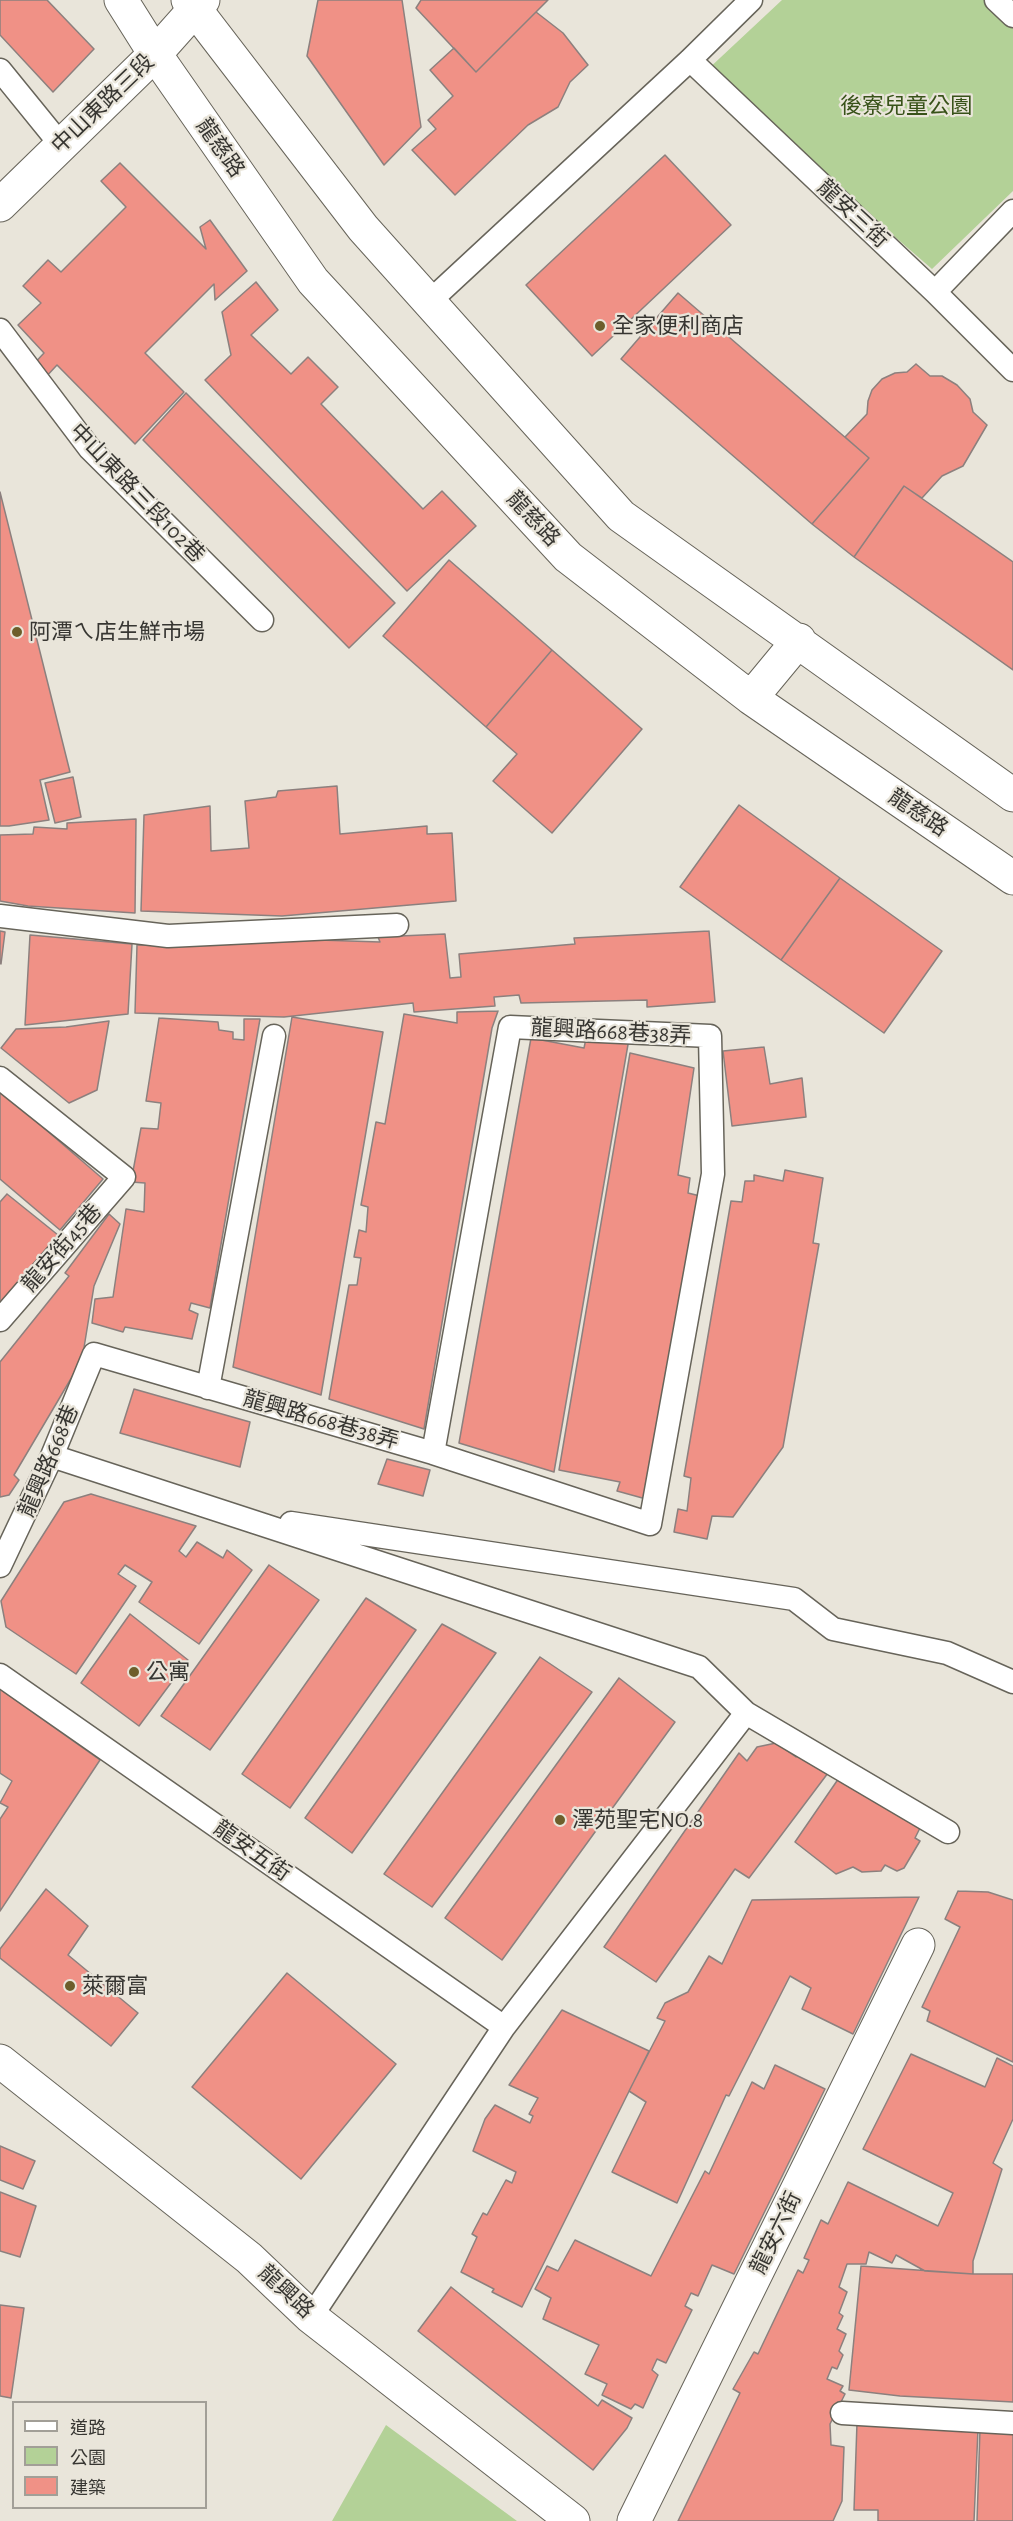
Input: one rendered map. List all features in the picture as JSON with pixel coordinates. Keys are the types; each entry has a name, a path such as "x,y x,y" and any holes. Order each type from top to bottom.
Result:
{"street":[{"name":"龍慈路","path":"121,0 154,54 313,281 568,557 751,698 1013,878"},
{"name":"中山東路三段","path":"0,204 154,54 195,3"},
{"path":"195,3 363,228 621,516 799,640 1013,795"},
{"path":"751,698 799,640"},
{"name":"龍安六街","path":"634,2521 918,1945"},
{"name":"龍興路","path":"0,2061 249,2258 311,2317 573,2521"}],"lane":[{"path":"429,302 690,60 751,0"},
{"path":"996,0 1013,16"},
{"name":"龍安三街","path":"690,60 935,292 1013,370"},
{"path":"0,70 61,145"},
{"path":"935,292 1013,211"},
{"name":"中山東路三段102巷","path":"0,330 90,449 261,621"},
{"path":"0,916 168,936 397,925"},
{"name":"龍興路668巷38弄","path":"94,1354 433,1453 650,1524 713,1174 710,1036 510,1028 433,1453"},
{"path":"208,1388 274,1036"},
{"name":"龍安街45巷","path":"0,1078 124,1177 0,1320"},
{"name":"龍興路668巷","path":"0,1566 7,1537 52,1456 94,1354"},
{"path":"52,1456 699,1667 746,1713 948,1832"},
{"path":"224,1513 794,1599 833,1629 947,1653 1013,1682"},
{"name":"龍安五街","path":"0,1675 504,2027"},
{"path":"311,2317 504,2027 746,1713"},
{"path":"842,2413 1013,2423"}],"green space":[{"name":"後寮兒童公園","path":"782,0 989,0 1013,26 1013,191 932,269 705,72"},
{"path":"386,2425 517,2521 332,2521"}],"building":[{"path":"0,0 47,0 94,49 53,92 0,35"},
{"path":"318,0 402,0 421,127 384,165 307,56"},
{"path":"421,0 548,0 476,72 416,8"},
{"path":"536,12 563,33 588,65 570,82 558,107 528,125 455,195 412,150 436,129 428,120 453,96 430,70 454,48 476,72"},
{"path":"665,155 731,225 592,356 526,285"},
{"path":"120,163 206,249 200,227 210,220 247,271 215,300 214,284 145,353 184,392 135,444 57,365 43,380 31,367 44,353 18,325 41,303 23,286 48,260 61,272 126,207 101,181"},
{"path":"256,282 278,310 251,335 291,374 308,357 338,387 321,404 423,509 442,491 476,526 407,591 205,380 231,355 222,312"},
{"path":"678,293 869,458 812,524 621,359"},
{"path":"916,364 930,376 942,376 957,385 970,399 973,412 987,425 963,466 942,476 922,498 904,486 854,557 812,524 869,458 845,437 867,414 872,390 882,379 895,373 907,372"},
{"path":"186,393 395,603 349,648 143,440"},
{"path":"904,486 1013,562 1013,670 854,557"},
{"name":"阿潭ㄟ店生鮮市場","path":"0,492 70,772 40,780 49,820 9,826 0,826"},
{"path":"449,560 552,650 486,727 383,636"},
{"path":"552,650 642,729 552,833 493,781 517,754 486,727"},
{"path":"73,777 81,817 55,823 45,783"},
{"path":"337,786 340,834 427,826 427,834 452,833 456,901 282,916 141,911 144,815 210,806 211,851 249,848 245,801 276,797 278,791"},
{"path":"739,805 840,878 781,960 680,887"},
{"path":"136,819 135,913 28,906 0,901 0,835 33,834 34,827 67,829 67,823"},
{"path":"840,878 942,951 884,1033 781,960"},
{"path":"0,931 5,932 1,964 0,963"},
{"path":"709,931 715,1002 647,1007 647,1000 521,1003 519,995 494,997 495,1006 414,1012 413,1003 284,1017 135,1013 137,945 319,940 380,942 378,937 445,934 450,978 461,977 459,954 575,944 574,938"},
{"path":"30,935 132,944 128,1014 25,1025"},
{"path":"498,1011 492,1028 424,1429 329,1399 349,1285 357,1285 361,1258 354,1257 359,1230 366,1232 368,1207 361,1205 376,1122 385,1124 404,1014 457,1023 457,1012"},
{"path":"292,1017 383,1032 321,1395 233,1367"},
{"path":"159,1018 218,1022 219,1030 233,1032 233,1039 244,1040 244,1019 260,1019 210,1308 191,1303 189,1310 198,1314 192,1339 125,1327 123,1332 92,1323 95,1299 113,1297 126,1209 144,1212 145,1183 131,1182 141,1128 158,1129 161,1103 146,1101"},
{"path":"109,1021 97,1090 69,1103 1,1048 16,1029 66,1027"},
{"path":"588,1029 630,1033 554,1472 459,1443 531,1038 584,1048"},
{"path":"764,1047 770,1084 802,1078 806,1117 732,1126 723,1051"},
{"path":"630,1053 694,1068 678,1175 690,1178 688,1193 700,1196 646,1499 617,1491 620,1482 559,1470"},
{"path":"0,1090 103,1179 60,1230 0,1179"},
{"path":"785,1170 823,1178 813,1243 819,1244 783,1447 733,1517 712,1516 707,1539 674,1532 678,1509 687,1511 691,1478 684,1476 731,1201 742,1202 745,1181 754,1181 754,1175 783,1181"},
{"path":"7,1194 58,1235 0,1305 0,1202"},
{"path":"109,1214 120,1224 94,1286 82,1360 14,1475 19,1480 9,1495 0,1497 0,1362 69,1276 65,1273"},
{"path":"134,1389 250,1422 240,1467 120,1433"},
{"path":"387,1459 430,1470 423,1496 378,1484"},
{"path":"91,1494 196,1526 179,1551 186,1557 197,1542 223,1558 227,1550 252,1570 199,1644 139,1602 152,1582 125,1565 118,1574 136,1586 76,1674 6,1627 1,1601 64,1502"},
{"path":"269,1565 319,1600 210,1750 161,1716"},
{"path":"366,1598 416,1630 290,1808 242,1774"},
{"name":"公寓","path":"130,1614 188,1660 139,1726 81,1683"},
{"path":"442,1624 496,1653 352,1853 305,1818"},
{"name":"澤苑聖宅NO.8","path":"540,1657 592,1692 432,1907 384,1874"},
{"name":"澤苑聖宅NO.8","path":"619,1678 675,1722 502,1960 445,1918"},
{"path":"0,1689 100,1760 0,1911 0,1819 8,1807 0,1803 12,1781 0,1773"},
{"path":"776,1743 796,1757 802,1748 831,1769 749,1878 735,1869 656,1982 604,1947 739,1753 747,1761 757,1747"},
{"path":"841,1775 920,1828 915,1838 920,1841 904,1868 897,1871 885,1865 881,1871 862,1872 853,1867 836,1874 795,1842"},
{"name":"萊爾富","path":"46,1889 88,1926 68,1955 138,2013 111,2046 0,1958 0,1949"},
{"path":"958,1891 988,1892 1013,1900 1013,2062 927,2021 930,2011 922,2007 960,1927 945,1919"},
{"path":"919,1897 853,2034 802,2009 811,1988 790,1976 729,2096 726,2095 677,2203 612,2172 646,2102 629,2091 665,2021 657,2018 665,2003 688,1992 709,1956 722,1964 752,1900"},
{"path":"287,1973 396,2064 301,2179 192,2087"},
{"path":"562,2010 649,2051 522,2307 492,2292 494,2289 461,2272 477,2237 472,2234 483,2213 487,2215 506,2180 512,2183 516,2172 473,2151 485,2119 495,2105 530,2123 533,2116 529,2114 538,2098 509,2085"},
{"path":"911,2054 985,2087 997,2058 1013,2066 1013,2119 993,2163 1002,2169 973,2261 973,2274 925,2271 896,2255 892,2263 869,2252 866,2264 847,2264 839,2287 847,2292 839,2313 843,2316 837,2329 846,2334 839,2351 843,2355 837,2369 832,2367 827,2379 843,2386 840,2391 845,2394 830,2424 831,2445 844,2447 842,2501 833,2521 678,2521 740,2393 733,2389 754,2352 758,2354 798,2270 803,2273 809,2260 804,2258 821,2220 828,2224 848,2182 938,2226 953,2193 863,2149"},
{"path":"775,2065 825,2089 734,2274 712,2265 698,2296 691,2293 685,2306 692,2310 666,2363 657,2359 652,2370 658,2375 643,2408 635,2404 631,2409 602,2395 607,2384 585,2374 599,2345 543,2319 551,2298 535,2289 547,2266 558,2271 575,2240 651,2276 705,2171 709,2174 752,2082 764,2089"},
{"path":"0,2146 35,2161 23,2189 0,2180"},
{"path":"0,2192 36,2206 20,2257 0,2251"},
{"path":"861,2266 973,2274 1013,2274 1013,2402 900,2396 849,2390"},
{"path":"451,2287 598,2406 602,2400 632,2418 627,2428 593,2470 418,2331"},
{"path":"0,2305 24,2308 11,2398 0,2396"},
{"path":"857,2423 978,2429 974,2521 878,2521 878,2510 854,2510"},
{"path":"980,2429 1013,2432 1013,2521 977,2521"}],"place":[{"name":"全家便利商店","path":"600,326"},
{"name":"阿潭ㄟ店生鮮市場","path":"17,632"},
{"name":"公寓","path":"134,1672"},
{"name":"澤苑聖宅NO.8","path":"560,1820"},
{"name":"萊爾富","path":"70,1986"}]}
